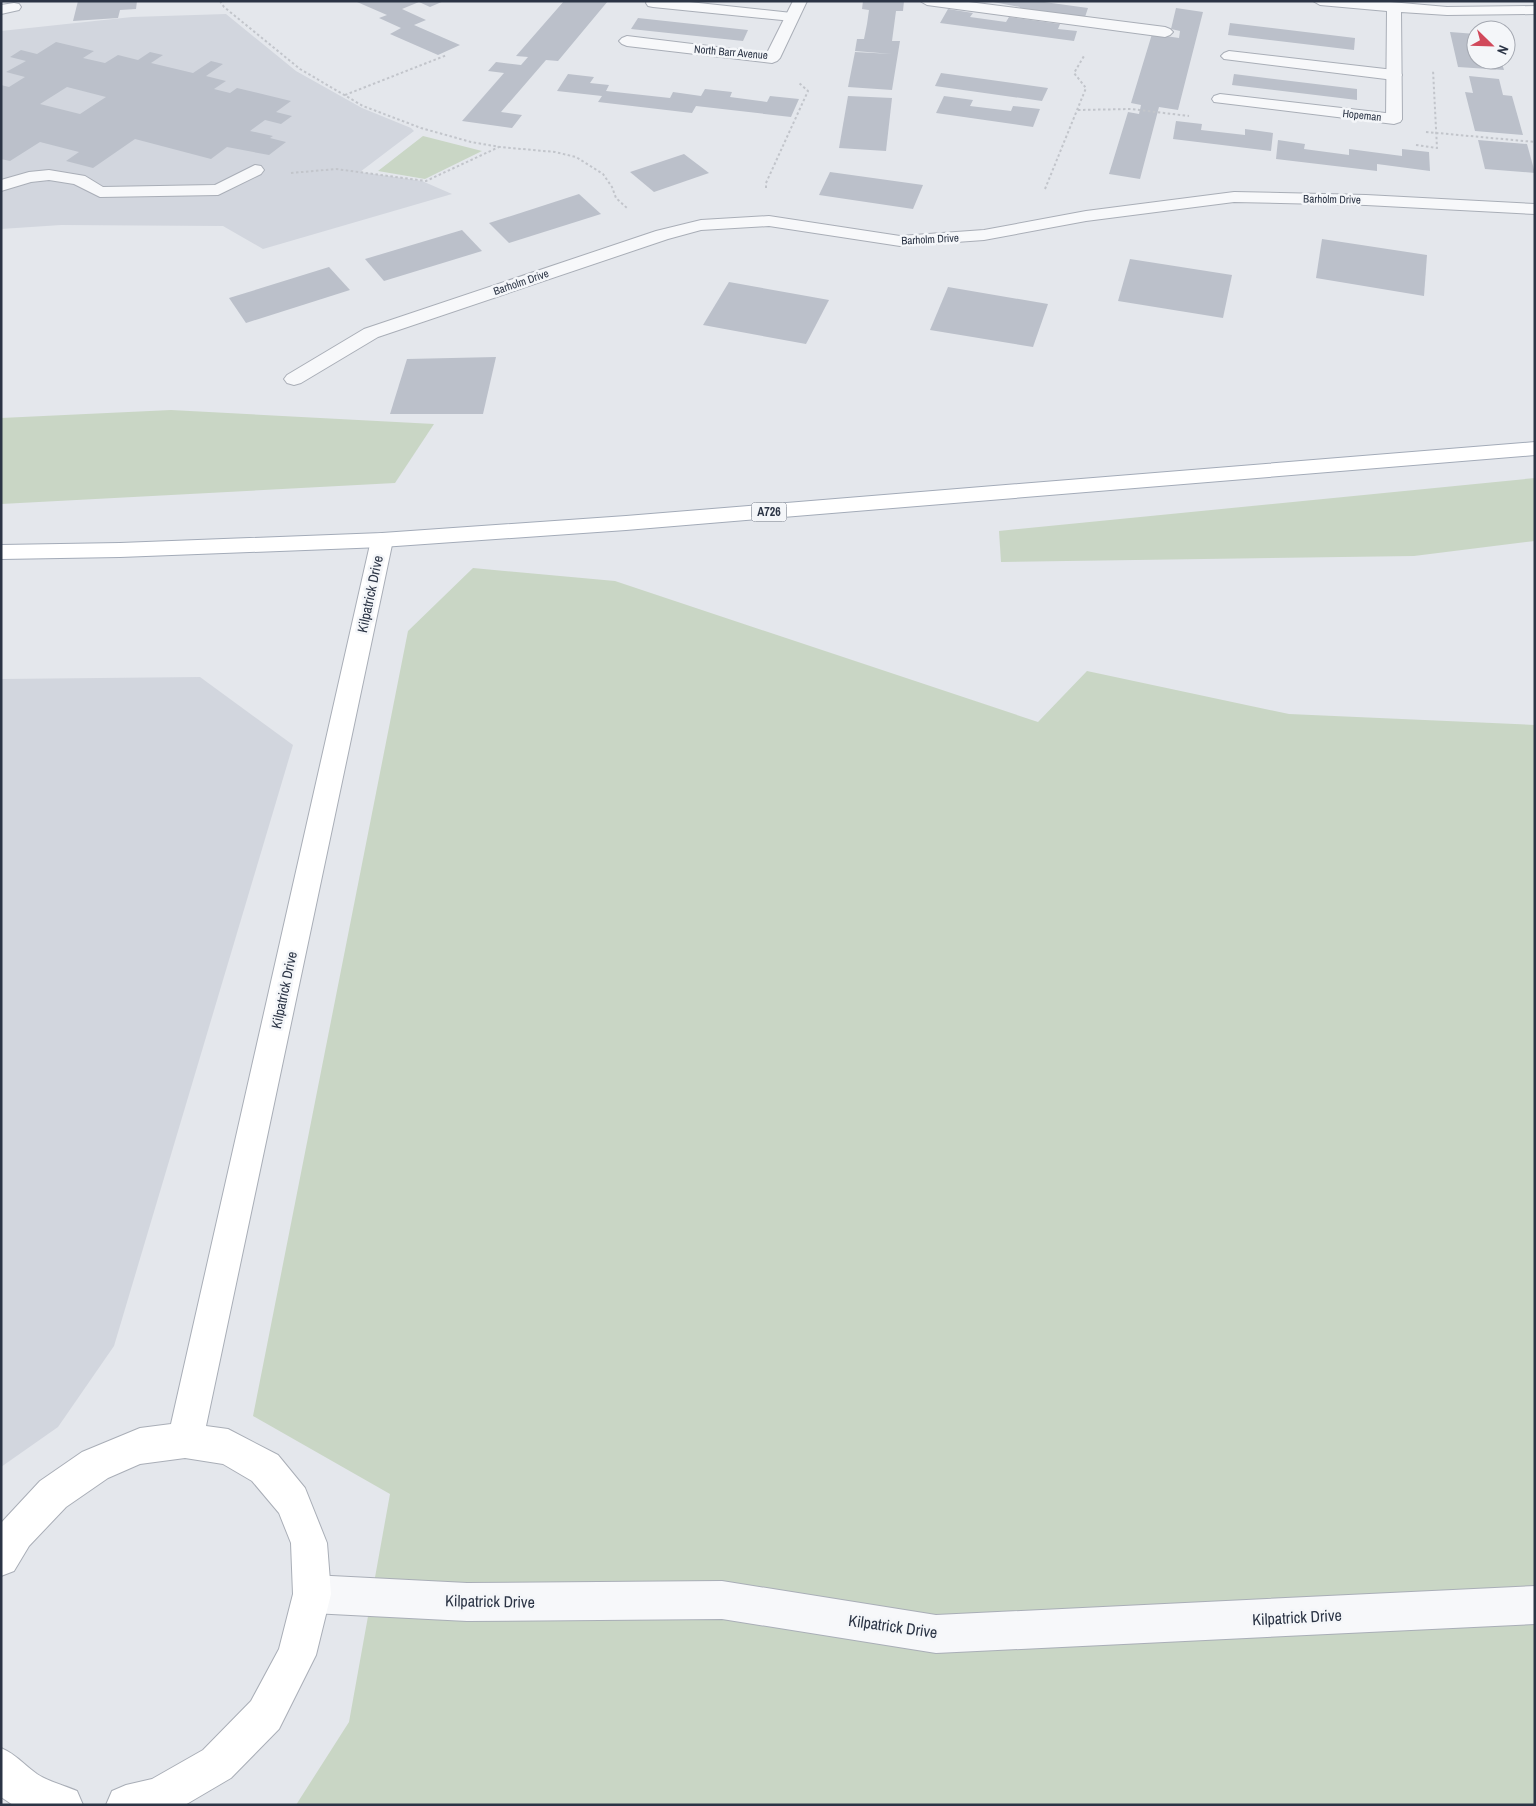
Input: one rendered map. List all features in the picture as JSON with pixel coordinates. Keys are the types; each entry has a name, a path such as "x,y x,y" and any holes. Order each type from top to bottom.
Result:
{"main road":[{"name":"A726","path":"1,552 382,540 626,524 1535,448"},
{"name":"Kilpatrick Drive","path":"185,1440 382,540"},
{"path":"1,1558 16,1533 53,1494 95,1464 140,1446 185,1440 228,1447 265,1468 292,1500 309,1543 312,1594 297,1655 265,1715 217,1764 158,1798 126,1805"},
{"path":"1,1768 8,1777 48,1802 63,1805"}],"street":[{"name":"North Barr Avenue","path":"628,42 772,58 800,1"},
{"path":"927,1 1165,32"},
{"path":"1320,1 1447,11 1535,10"},
{"path":"653,3 792,17"},
{"name":"Hopeman","path":"1220,99 1394,119 1394,8"},
{"path":"1229,56 1394,75"},
{"path":"1,186 29,177 49,175 79,180 100,192 218,190 255,170"},
{"name":"Barholm Drive","path":"294,379 371,333 662,234 701,225 769,221 900,241 984,235 1086,216 1234,197 1366,200 1535,209"},
{"name":"Kilpatrick Drive","path":"312,1594 467,1602 722,1600 936,1634 1535,1605"}],"path":[{"path":"220,1 224,7 300,69 363,106 421,128 471,142 500,147 555,152 576,157 603,174 612,187 616,198 662,234"},
{"path":"1086,216 1044,190 1086,88 1074,73 1082,57 1100,50 1108,26"},
{"path":"345,96 447,54"},
{"path":"769,221 766,183 808,91 772,58"},
{"path":"1394,119 1420,132 1535,142"},
{"path":"255,170 274,175 336,169 426,181 500,147"}],"shaded area":[{"path":"226,14 296,71 362,108 411,128 414,131 360,172 422,181 452,194 263,249 223,226 61,225 1,229 1,31 132,17"},
{"path":"200,677 293,745 114,1346 58,1427 1,1467 1,679"}],"green space":[{"path":"423,136 482,151 425,179 378,171"},
{"path":"171,410 434,424 395,483 1,504 1,418"},
{"path":"1535,478 1535,541 1414,556 1001,562 999,531"},
{"path":"473,568 615,581 1038,722 1087,671 1289,714 1535,725 1535,1805 296,1805 349,1722 390,1494 253,1416 408,631"}],"building":[{"path":"78,1 137,1 136,9 120,10 118,18 73,21"},
{"path":"444,1 430,7 419,2 402,9 426,20 414,25 460,45 438,55 390,34 401,28 379,18 387,15 357,2"},
{"path":"564,1 608,1 558,61 546,60 501,112 522,115 512,128 462,121 504,73 488,71 496,62 521,65 528,57 516,56"},
{"path":"863,1 904,1 903,11 896,11 892,41 900,41 892,90 848,87 855,52 892,54 855,51 857,39 864,39 867,24 869,10 862,9"},
{"path":"988,1 1037,1 1088,8 1084,20 1018,11 1020,7"},
{"path":"1176,8 1203,12 1178,110 1159,107 1140,179 1109,174 1128,112 1139,114 1141,105 1131,103 1152,34 1179,38 1180,31 1171,29"},
{"path":"948,9 973,13 970,17 1006,22 1009,17 1060,24 1058,29 1077,31 1074,41 940,23"},
{"path":"638,18 748,30 743,41 631,29"},
{"path":"1230,23 1355,38 1354,50 1228,35"},
{"path":"1450,32 1466,33 1466,68 1458,67"},
{"path":"56,42 94,51 83,58 105,63 118,55 138,60 150,52 163,55 151,63 193,73 211,61 223,64 206,76 226,81 214,89 230,93 237,88 291,101 276,112 292,116 281,124 265,120 250,131 273,136 270,138 286,142 269,155 227,147 211,159 135,139 93,168 66,161 79,152 40,142 10,161 1,159 1,85 9,87 25,77 6,72 26,61 10,57 21,50 37,54","holes":["67,87 106,97 80,114 40,104"]},
{"path":"941,73 1048,88 1042,101 935,86"},
{"path":"568,74 594,77 590,83 609,85 606,91 670,98 673,92 701,96 705,89 732,92 730,97 767,102 770,96 799,99 791,117 696,106 692,113 598,102 602,96 557,91"},
{"path":"1234,74 1357,89 1357,100 1232,85"},
{"path":"1469,76 1499,79 1503,95 1512,96 1523,135 1475,131 1465,92 1473,93"},
{"path":"848,96 892,98 886,151 839,148"},
{"path":"944,96 973,100 970,106 1011,111 1013,106 1040,109 1033,127 936,113"},
{"path":"1176,121 1202,124 1201,130 1245,135 1245,129 1273,133 1271,151 1173,139"},
{"path":"1278,140 1305,144 1304,149 1349,155 1349,149 1402,156 1402,149 1429,152 1430,171 1377,164 1377,171 1276,159"},
{"path":"1478,140 1527,144 1535,173 1485,169"},
{"path":"684,154 709,173 654,192 630,172"},
{"path":"830,172 923,185 913,209 819,195"},
{"path":"579,194 601,214 509,243 489,223"},
{"path":"462,230 482,251 384,281 365,259"},
{"path":"1322,239 1427,255 1424,296 1316,278"},
{"path":"1130,259 1232,275 1223,318 1118,301"},
{"path":"329,267 350,290 246,323 229,298"},
{"path":"729,282 829,300 806,344 703,325"},
{"path":"948,287 1048,304 1033,347 930,330"},
{"path":"496,357 483,414 390,414 407,359"}]}
